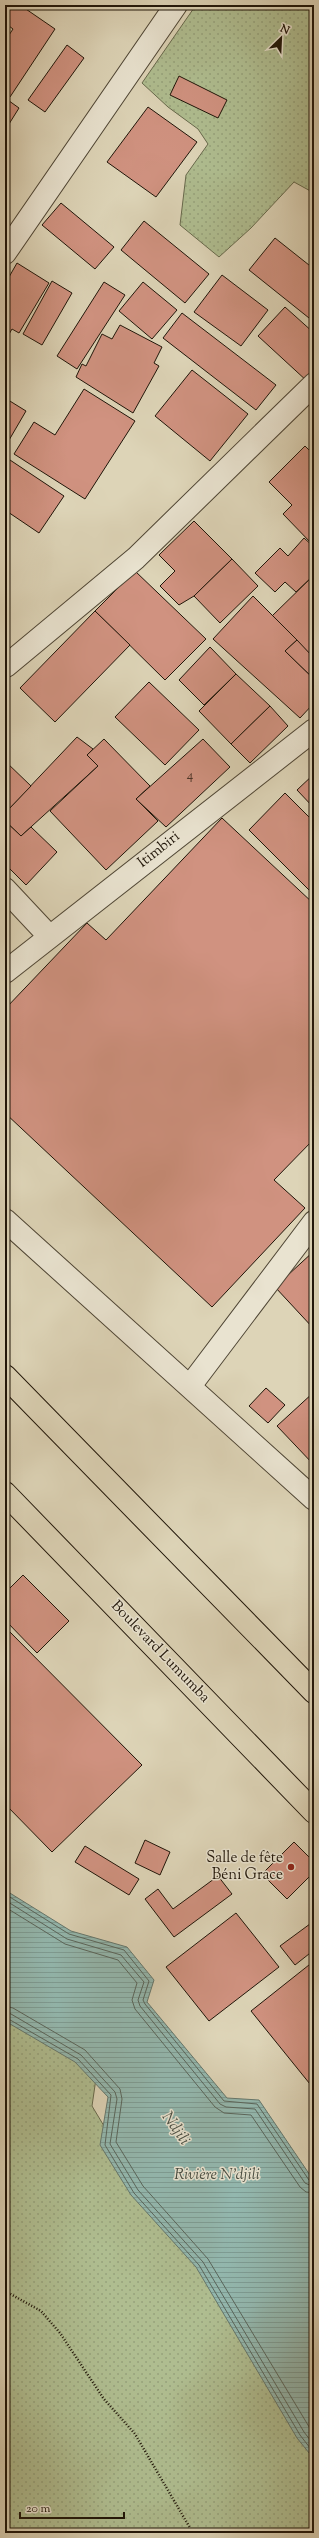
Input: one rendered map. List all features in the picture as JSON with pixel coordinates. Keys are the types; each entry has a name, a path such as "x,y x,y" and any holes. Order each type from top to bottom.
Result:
{"highway":[{"path":"5,1376 314,1692"},
{"name":"Boulevard Lumumba","path":"5,1492 314,1812"}],"street":[{"path":"5,253 176,5"},
{"path":"6,666 136,558 314,384"},
{"name":"Itimbiri","path":"5,972 49,936 314,730"},
{"path":"5,889 49,936"},
{"path":"5,1220 121,1322 314,1498"},
{"path":"190,1386 314,1222"}],"path":[{"path":"5,2291 40,2311 60,2333 104,2399 135,2434 192,2533"}],"green space":[{"path":"196,5 314,5 314,193 294,182 251,228 219,257 180,225 186,175 208,144 198,129 168,107 142,83"},
{"path":"5,1987 99,2058 92,2106 122,2156 314,2431 314,2513 312,2533 5,2533"}],"water":[{"name":"Rivière N'djili","path":"5,1890 71,1931 127,1947 154,1980 147,2002 227,2098 259,2100 314,2181 314,2459 297,2438 196,2267 131,2195 100,2145 108,2097 75,2062 5,2021"}],"building":[{"path":"5,5 20,5 55,29 10,97 5,94 5,41 13,29 5,23"},
{"path":"67,45 84,58 45,112 28,100"},
{"path":"179,76 227,100 218,118 170,95"},
{"path":"5,98 19,108 9,124 5,121"},
{"path":"148,107 197,142 156,197 107,162"},
{"path":"61,203 114,247 95,269 42,225"},
{"path":"144,221 209,274 185,303 121,250"},
{"path":"275,238 314,269 314,322 249,270"},
{"path":"17,263 49,283 19,333 12,329 5,341 5,284"},
{"path":"222,275 268,310 241,346 194,312"},
{"path":"52,281 72,293 42,345 23,334"},
{"path":"104,282 125,295 77,369 57,356"},
{"path":"143,282 177,310 152,339 119,311"},
{"path":"285,307 314,333 314,375 308,382 258,336"},
{"path":"182,313 276,385 256,410 163,338"},
{"path":"120,325 162,347 154,363 159,366 133,413 76,377 82,364 86,366 102,334 112,339"},
{"path":"192,370 248,414 210,461 155,416"},
{"path":"84,389 135,421 85,499 14,454 34,422 55,435"},
{"path":"5,398 26,411 5,447"},
{"path":"305,446 314,455 313,545 283,514 292,505 269,482"},
{"path":"7,458 64,496 39,533 5,510 5,461"},
{"path":"194,521 232,559 194,596 179,605 160,586 175,571 159,555"},
{"path":"304,538 314,547 314,575 296,592 285,582 275,592 255,573 280,548 288,556"},
{"path":"232,559 258,586 220,623 194,596"},
{"path":"135,571 206,639 165,680 95,611"},
{"path":"314,575 314,658 272,616"},
{"path":"253,596 297,640 285,651 314,679 314,703 300,718 213,639"},
{"path":"95,611 130,645 55,722 20,688"},
{"path":"297,640 314,658 314,679 285,651"},
{"path":"210,647 236,674 204,705 179,680"},
{"path":"236,674 270,706 231,744 199,711"},
{"path":"149,682 199,730 165,765 115,717"},
{"path":"270,706 288,726 250,763 231,744"},
{"path":"77,737 93,749 87,755 98,766 21,836 5,821 5,813"},
{"path":"104,739 150,786 136,799 158,821 106,870 50,811 98,766 87,755"},
{"path":"203,739 230,767 166,827 136,799"},
{"path":"5,761 31,786 5,813"},
{"path":"314,774 314,808 297,790"},
{"path":"285,793 314,822 314,895 249,830"},
{"path":"222,818 314,904 314,1139 274,1180 305,1208 212,1307 5,1113 5,1009 87,923 106,940"},
{"path":"5,821 21,836 31,827 57,852 26,885 5,864"},
{"path":"314,1251 314,1329 275,1287"},
{"path":"266,1388 285,1405 268,1423 249,1406"},
{"path":"314,1392 314,1465 277,1426"},
{"path":"23,1575 69,1621 37,1653 5,1620 5,1593"},
{"path":"5,1627 142,1765 52,1852 5,1804"},
{"path":"145,1840 170,1852 160,1875 135,1863"},
{"name":"Salle de fête Béni Grace","path":"294,1842 314,1862 314,1872 287,1899 262,1874"},
{"path":"85,1846 139,1879 129,1895 75,1862"},
{"path":"218,1876 232,1894 174,1937 145,1899 158,1889 173,1909"},
{"path":"236,1913 279,1967 209,2021 166,1967"},
{"path":"314,1921 314,1950 295,1965 280,1946"},
{"path":"314,1961 314,2089 251,2011"}],"place":[{"name":"Salle de fête Béni Grace","path":"291,1867"}],"water label":[{"name":"Ndjili","path":"175,2129"}]}
